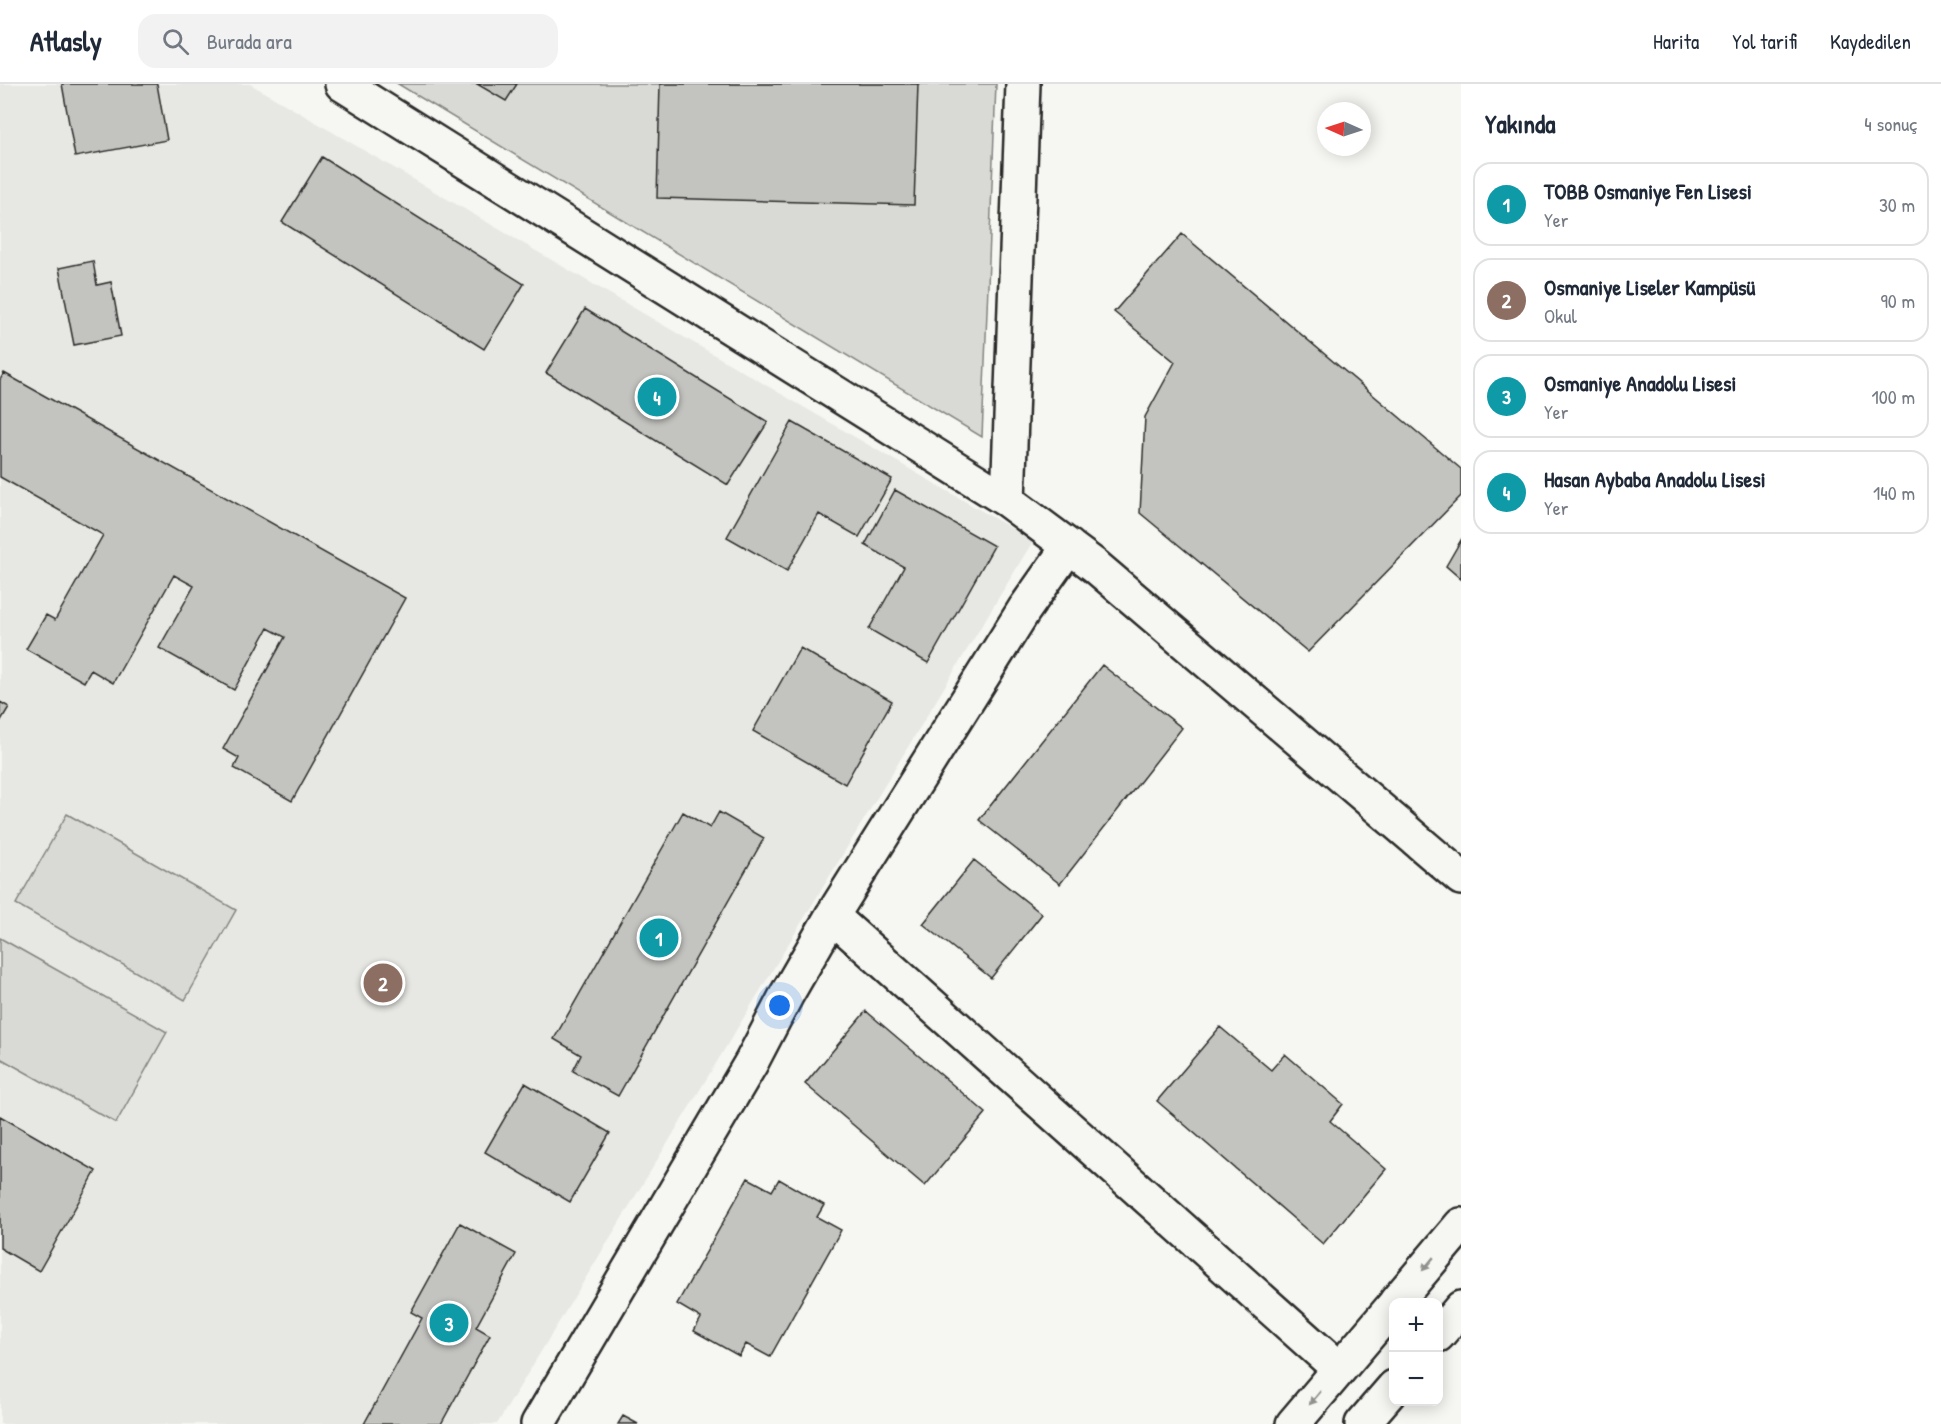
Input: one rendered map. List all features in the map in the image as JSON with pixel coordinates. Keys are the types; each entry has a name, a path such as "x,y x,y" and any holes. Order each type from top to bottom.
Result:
{"street":[{"path":"342,84 1008,501 1094,565 1461,879"},
{"path":"1008,501 1023,84"},
{"path":"538,1424 751,1063 832,916 1024,610 1069,546"},
{"path":"832,916 1339,1369"},
{"path":"1400,1298 1461,1225"},
{"path":"1443,1329 1461,1308"},
{"path":"1293,1424 1389,1311"},
{"path":"1362,1424 1389,1393"}],"shaded area":[{"path":"0,84 250,84 1033,541 497,1424 0,1424"},
{"path":"398,84 996,84 982,437"},
{"path":"67,814 236,910 185,1000 16,904"},
{"path":"0,938 167,1032 116,1123 0,1058"}],"building":[{"path":"62,84 157,84 167,140 75,157"},
{"path":"477,84 517,84 506,101"},
{"path":"660,84 918,84 914,205 657,198"},
{"path":"322,157 524,284 484,349 282,222"},
{"path":"1182,234 1461,469 1461,496 1308,652 1140,513 1145,417 1175,362 1114,312"},
{"path":"93,261 97,285 111,282 121,336 74,345 59,268"},
{"path":"585,309 768,422 728,485 546,373"},
{"path":"4,373 405,598 292,801 234,768 239,758 223,749 285,637 268,628 234,690 159,648 194,586 174,575 113,683 91,670 84,682 26,649 46,615 55,620 103,535 0,477 0,380"},
{"path":"792,422 892,479 859,537 819,514 787,571 727,537"},
{"path":"895,490 994,546 928,663 869,629 904,567 865,545"},
{"path":"1461,540 1461,579 1446,566"},
{"path":"800,648 892,701 845,784 753,731"},
{"path":"1102,665 1182,728 1060,884 979,820"},
{"path":"0,702 9,707 0,722"},
{"path":"683,812 710,828 719,812 764,838 618,1096 573,1071 581,1055 554,1039"},
{"path":"974,860 1042,914 991,978 923,924"},
{"path":"866,1011 986,1113 925,1186 805,1084"},
{"path":"1220,1027 1271,1070 1285,1054 1343,1104 1330,1121 1386,1169 1323,1244 1157,1101"},
{"path":"525,1083 610,1133 570,1202 485,1152"},
{"path":"0,1116 96,1171 39,1271 0,1248"},
{"path":"748,1178 772,1191 779,1179 824,1205 817,1217 841,1230 770,1357 746,1344 739,1356 694,1331 701,1318 677,1304"},
{"path":"460,1223 516,1254 476,1327 490,1335 441,1424 364,1424 422,1318 411,1312"},
{"path":"623,1416 638,1424 618,1424"}],"place":[{"name":"Hasan Aybaba Anadolu Lisesi","path":"657,397"},
{"name":"TOBB Osmaniye Fen Lisesi","path":"659,938"},
{"name":"Osmaniye Liseler Kampüsü","path":"383,983"},
{"name":"Osmaniye Anadolu Lisesi","path":"449,1323"}]}
